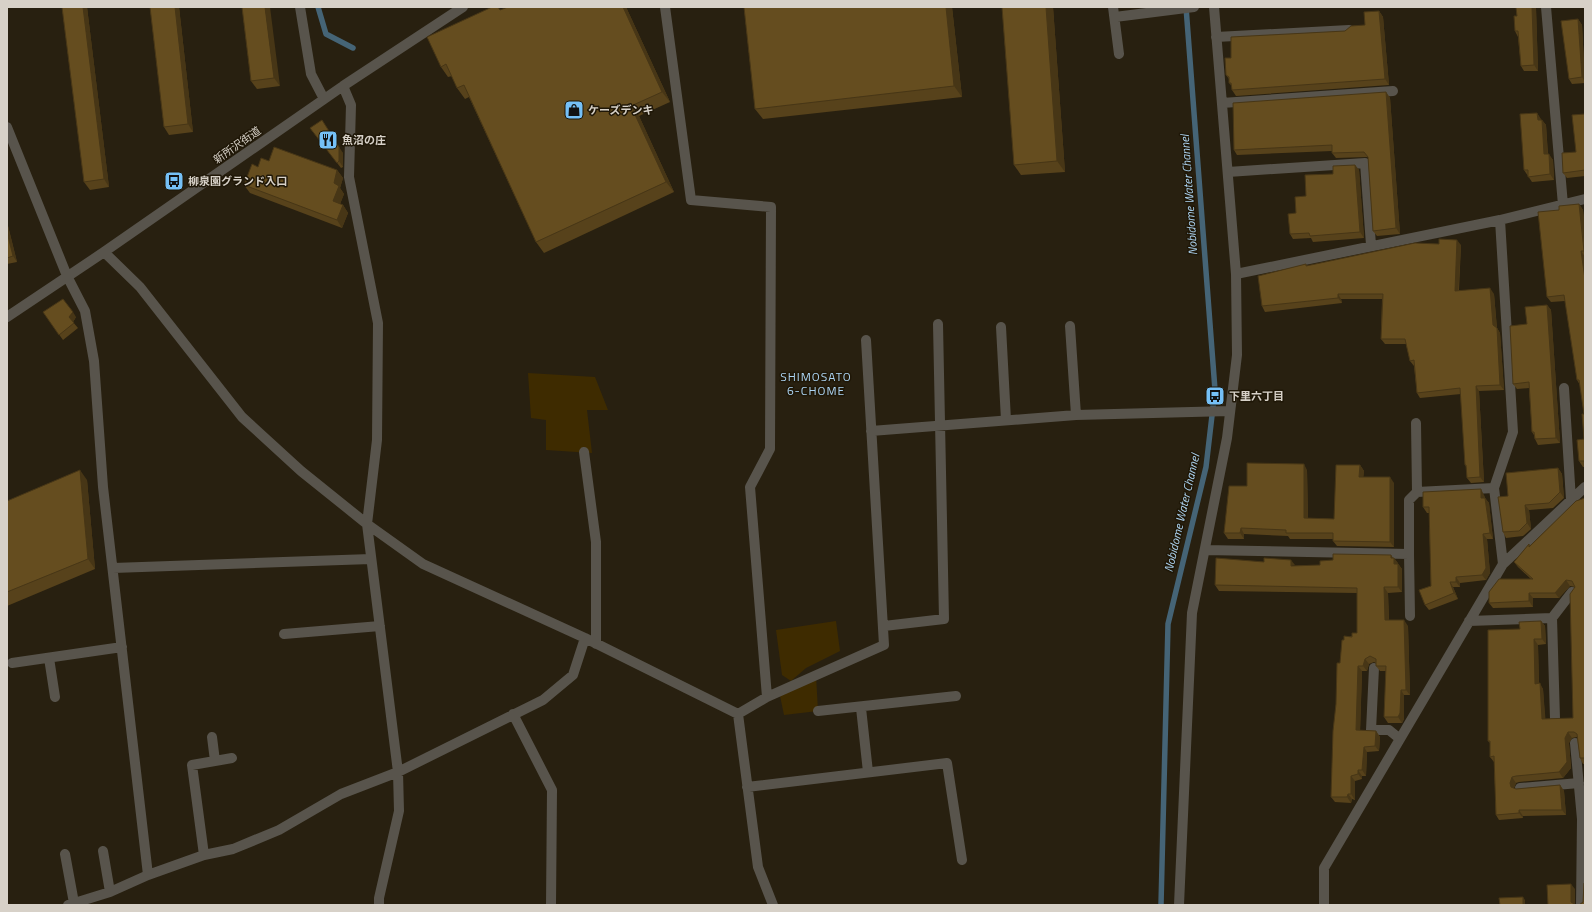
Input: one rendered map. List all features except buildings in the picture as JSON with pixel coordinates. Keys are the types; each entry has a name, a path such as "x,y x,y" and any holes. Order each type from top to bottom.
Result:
{"street":[{"path":"300,7 311,74 324,99"},
{"name":"新所沢街道","path":"7,317 104,252 343,86 463,7"},
{"path":"664,7 691,200 771,207 770,449 750,487 767,697"},
{"path":"1118,54 1114,12 1194,7"},
{"path":"1179,905 1192,612 1227,438 1225,411 1236,355 1236,274 1214,7"},
{"path":"1546,7 1563,205"},
{"path":"1216,37 1349,30"},
{"path":"343,86 351,105 349,177 378,323 377,440 367,524 398,772 399,811 379,898 379,905"},
{"path":"1222,103 1393,91"},
{"path":"7,127 67,276 85,311 94,361 103,487 148,875"},
{"path":"1228,172 1365,163 1371,245"},
{"path":"1236,274 1371,245 1500,220 1585,199"},
{"path":"1500,220 1514,432 1494,488 1503,564"},
{"path":"104,252 140,287 242,417 301,471 367,524 423,564 585,638 738,714"},
{"path":"884,626 944,619 938,324"},
{"path":"1070,326 1076,415"},
{"path":"1001,327 1006,420"},
{"path":"738,714 767,697 884,645 866,340"},
{"path":"1564,388 1571,500"},
{"path":"871,431 1076,415 1225,411"},
{"path":"1416,423 1417,492"},
{"path":"584,452 596,542 596,644"},
{"path":"1324,905 1324,868 1503,564 1585,487"},
{"path":"1410,616 1409,500 1417,492 1494,488"},
{"path":"1205,550 1409,554"},
{"path":"113,568 371,559"},
{"path":"1555,719 1552,618 1572,592"},
{"path":"1469,621 1552,618"},
{"path":"284,634 380,626"},
{"path":"65,854 71,904 110,892 148,875 204,855 233,849 279,830 342,794 398,772 542,700 573,675 585,638"},
{"path":"12,663 122,647"},
{"path":"49,658 55,697"},
{"path":"1374,668 1371,730 1389,730 1400,739"},
{"path":"818,711 861,708 956,696"},
{"path":"861,708 868,772"},
{"path":"513,714 552,790 551,905"},
{"path":"738,714 758,867 773,905"},
{"path":"212,737 215,761"},
{"path":"1575,743 1582,819 1581,905"},
{"path":"204,855 192,765 232,758"},
{"path":"747,787 947,763 962,860"},
{"path":"1520,788 1579,783"},
{"path":"103,851 110,892"}],"shaded area":[{"path":"528,373 595,377 608,410 587,410 592,453 546,450 546,420 531,418"},
{"path":"836,621 840,651 806,668 791,681 782,675 776,630"},
{"path":"816,675 818,711 784,715 779,691"}],"waterway":[{"path":"318,7 326,34 353,48"},
{"name":"Nobidome Water Channel","path":"1161,905 1168,624 1206,467 1215,390 1186,7"}],"place":[{"name":"ケーズデンキ","path":"574,110"},
{"name":"魚沼の庄","path":"328,140"},
{"name":"柳泉園グランド入口","path":"174,181"},
{"name":"下里六丁目","path":"1215,396"}],"district":[{"name":"SHIMOSATO 6-CHOME","path":"816,384"}]}
